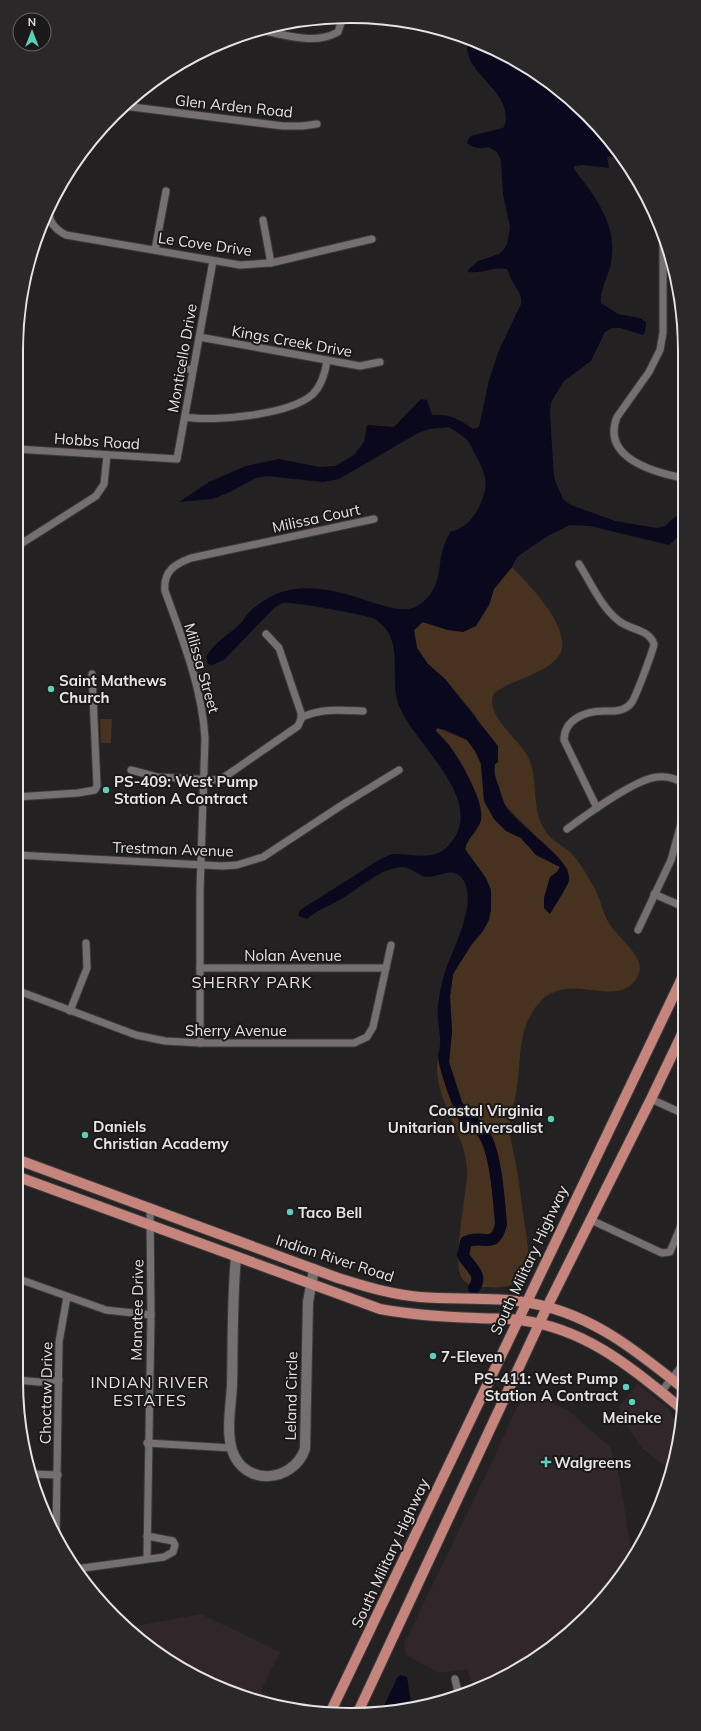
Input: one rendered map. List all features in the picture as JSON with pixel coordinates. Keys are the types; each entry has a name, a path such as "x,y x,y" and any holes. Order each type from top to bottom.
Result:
{"main road":[{"name":"South Military Highway","path":"333,1707 678,986"},
{"path":"360,1708 547,1307 678,1043"},
{"name":"Indian River Road","path":"23,1162 375,1290 419,1297 526,1302 547,1307 575,1317 613,1335 636,1350 678,1384"},
{"name":"Indian River Road","path":"23,1179 358,1302 398,1312 445,1317 518,1320 540,1323 573,1334 592,1343 626,1364 677,1405"}],"street":[{"path":"272,33 314,40 328,38 338,32 341,23"},
{"name":"Glen Arden Road","path":"132,107 283,126 317,124"},
{"path":"155,250 166,191"},
{"name":"Le Cove Drive","path":"51,220 55,228 66,235 240,264 271,263 372,239"},
{"path":"263,220 271,263"},
{"path":"663,252 663,333 660,350 649,372 617,417 614,424 613,437 619,450 628,458 664,473 678,477"},
{"name":"Monticello Drive","path":"177,459 213,260"},
{"name":"Kings Creek Drive","path":"199,337 360,366 380,362"},
{"path":"185,417 198,419 225,418 267,412 297,404 314,393 320,386 327,361"},
{"path":"184,368 193,370"},
{"name":"Hobbs Road","path":"23,449 177,459"},
{"path":"23,543 96,496 104,484 107,455"},
{"name":"Milissa Court","path":"263,543 374,519"},
{"name":"Milissa Street","path":"200,1043 201,865 205,738 201,705 182,639 165,591 165,579 170,569 182,561 263,543"},
{"path":"579,564 612,615 625,625 647,633 654,644 635,696 628,706 615,711 596,711 583,715 568,724 564,734 564,740 597,808"},
{"path":"266,634 279,648 302,717"},
{"path":"23,796 95,790 97,786 97,753 92,674"},
{"path":"131,770 157,777 204,780 223,778 298,726 302,717 310,713 335,709 363,710"},
{"name":"Trestman Avenue","path":"23,855 201,865 237,865 263,858 342,805 399,770"},
{"path":"567,829 597,808 646,779 664,776 678,781"},
{"path":"638,930 670,860 678,835"},
{"path":"654,894 678,904"},
{"path":"70,1011 87,968 86,943"},
{"name":"Sherry Avenue","path":"23,993 70,1011 149,1038 165,1041 200,1043 359,1042 367,1037 373,1027 391,945"},
{"name":"Nolan Avenue","path":"200,968 386,968"},
{"path":"651,1099 678,1111"},
{"name":"Manatee Drive","path":"147,1558 150,1207"},
{"path":"591,1220 662,1253 670,1252 678,1233"},
{"name":"Leland Circle","path":"236,1257 231,1339 232,1448 242,1466 254,1474 266,1477 289,1470 303,1454 306,1443 308,1302 314,1269"},
{"path":"23,1281 106,1310 150,1315"},
{"name":"Choctaw Drive","path":"56,1524 61,1328 67,1297"},
{"path":"661,1392 678,1372"},
{"path":"23,1381 39,1382 59,1380"},
{"path":"147,1443 232,1448"},
{"path":"37,1474 58,1475"},
{"path":"82,1568 168,1556 173,1552 174,1545 170,1540 147,1536"},
{"path":"455,1679 458,1690"}],"shaded area":[{"path":"512,567 537,594 554,618 562,641 561,652 551,664 494,693 492,701 494,709 498,718 528,757 533,774 537,810 543,827 552,839 572,854 579,863 597,893 608,922 635,954 639,962 640,970 635,981 628,987 621,990 612,992 576,989 556,991 545,997 532,1012 523,1034 518,1082 510,1124 510,1134 518,1174 528,1246 528,1257 526,1268 522,1277 514,1283 503,1287 484,1287 468,1284 463,1280 459,1272 458,1260 460,1228 467,1180 467,1169 461,1141 439,1086 437,1072 438,1057 445,1083 460,1122 476,1123 462,1102 449,1062 452,1032 450,996 453,974 472,944 483,931 465,849 467,840 476,831 449,744 436,731 437,728 467,740 475,751 481,764 484,801 494,819 506,831 521,838 536,855 560,867 557,872 550,877 544,898 550,914 569,881 568,869 505,805 494,775 495,764 498,762 475,715 445,679 428,664 417,648 414,630 422,622 448,630 489,605 494,589"},
{"path":"100,719 112,719 111,743 101,743"},
{"path":"638,1384 670,1410 671,1416 675,1419 672,1444 666,1467 642,1448 621,1416 619,1407"},
{"path":"528,1392 569,1411 610,1447 619,1475 631,1549 597,1596 566,1627 532,1653 514,1664 473,1684 467,1669 439,1673 406,1655 404,1644 493,1460 515,1411"},
{"path":"201,1614 280,1652 261,1691 270,1696 269,1698 245,1691 225,1683 187,1664 169,1653 134,1626"}],"water":[{"path":"467,45 495,57 532,78 566,104 582,119 614,156 607,157 609,168 582,165 574,166 574,169 598,202 609,226 612,239 610,267 603,289 601,303 618,314 640,318 646,322 645,333 643,335 620,328 612,328 605,332 591,361 564,381 551,402 550,413 554,478 563,499 571,505 615,521 657,528 665,526 678,514 678,537 669,545 590,526 570,525 546,537 517,557 512,567 494,589 489,605 476,626 463,632 448,630 423,622 414,630 417,648 428,664 445,679 498,746 498,762 494,767 505,805 520,822 562,862 568,871 569,880 564,892 550,914 544,908 544,898 550,877 557,872 560,867 536,855 521,838 506,831 494,819 484,801 481,764 475,751 467,740 446,730 437,728 436,731 452,749 463,766 480,804 481,820 468,841 465,849 486,878 491,890 491,910 489,920 453,974 450,996 452,1032 449,1062 462,1102 476,1123 476,1127 469,1131 460,1122 454,1109 443,1079 438,1056 440,1042 438,1004 440,991 446,969 464,923 467,910 468,897 466,886 461,877 451,872 429,877 411,869 402,867 394,868 378,875 337,902 307,919 298,916 300,910 379,860 393,854 422,856 436,854 442,851 448,846 459,829 460,810 455,792 444,773 406,719 398,703 395,685 394,648 388,632 375,619 369,617 313,606 282,603 274,608 224,660 212,665 208,664 206,657 217,643 241,623 250,611 259,604 270,597 294,589 307,588 334,591 397,609 413,608 421,604 430,595 434,588 439,573 442,552 450,532 463,526 470,520 479,507 485,487 483,469 465,438 449,427 430,429 418,433 339,479 323,482 267,476 256,478 228,493 212,499 179,502 209,482 246,466 279,459 320,467 335,466 354,455 364,442 367,425 394,427 421,399 427,400 432,415 444,415 454,418 473,429 479,427 489,380 499,350 521,304 521,300 520,294 507,269 497,268 479,272 468,272 468,270 478,261 499,254 504,249 507,244 510,227 503,194 501,160 497,152 489,147 478,148 467,143 469,138 472,136 504,127 506,117 501,99 475,68 470,60"},
{"path":"400,1675 407,1677 411,1702 384,1706 397,1678"}],"waterway":[{"path":"467,1114 483,1133 489,1144 496,1178 501,1224 495,1237 491,1240 477,1239 466,1242 463,1255 476,1275 477,1283 474,1288"}],"place":[{"name":"Saint Mathews Church","path":"51,689"},
{"name":"PS-409: West Pump Station A Contract","path":"106,790"},
{"name":"Coastal Virginia Unitarian Universalist","path":"551,1119"},
{"name":"Daniels Christian Academy","path":"85,1135"},
{"name":"Taco Bell","path":"290,1212"},
{"name":"7-Eleven","path":"433,1356"},
{"name":"PS-411: West Pump Station A Contract","path":"626,1387"},
{"name":"Meineke","path":"632,1402"},
{"name":"Walgreens","path":"546,1462"}],"district":[{"name":"SHERRY PARK","path":"252,982"},
{"name":"INDIAN RIVER ESTATES","path":"150,1391"}]}
